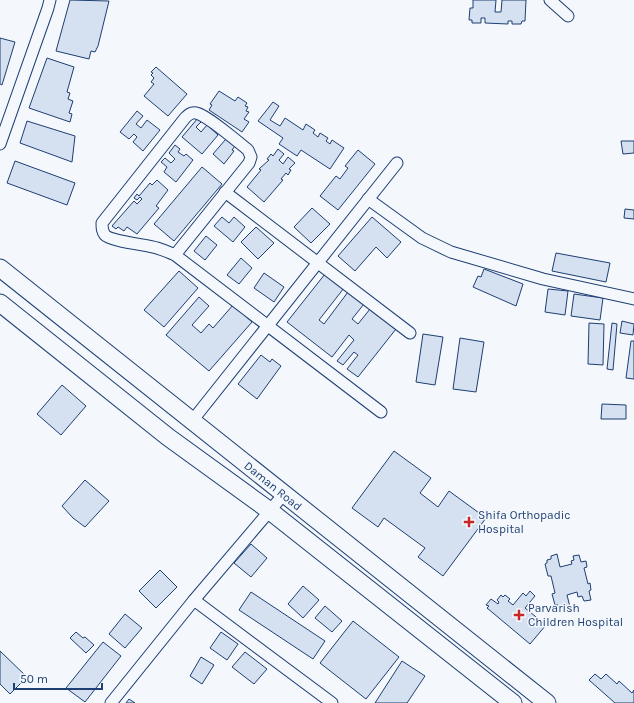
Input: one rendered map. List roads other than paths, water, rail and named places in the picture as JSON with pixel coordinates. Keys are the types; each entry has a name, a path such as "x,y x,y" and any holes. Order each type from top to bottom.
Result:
{"main road":[{"name":"Daman Road","path":"0,268 547,703"},
{"path":"0,303 168,437 270,511 513,703"}],"street":[{"path":"0,144 50,0"},
{"path":"550,0 568,16"},
{"path":"175,255 249,163 251,157 248,150 206,118 196,113 190,114 185,118 102,223 102,229 105,235 111,239 139,243 158,248 175,255 381,412"},
{"path":"192,421 397,163"},
{"path":"225,192 410,333"},
{"path":"368,199 422,238 451,252 543,279 634,299"},
{"path":"111,703 194,600 284,494"},
{"path":"194,600 332,703"}],"place":[{"name":"Shifa Orthopadic Hospital","path":"469,522"},
{"name":"Parvarish Children Hospital","path":"519,615"}]}
